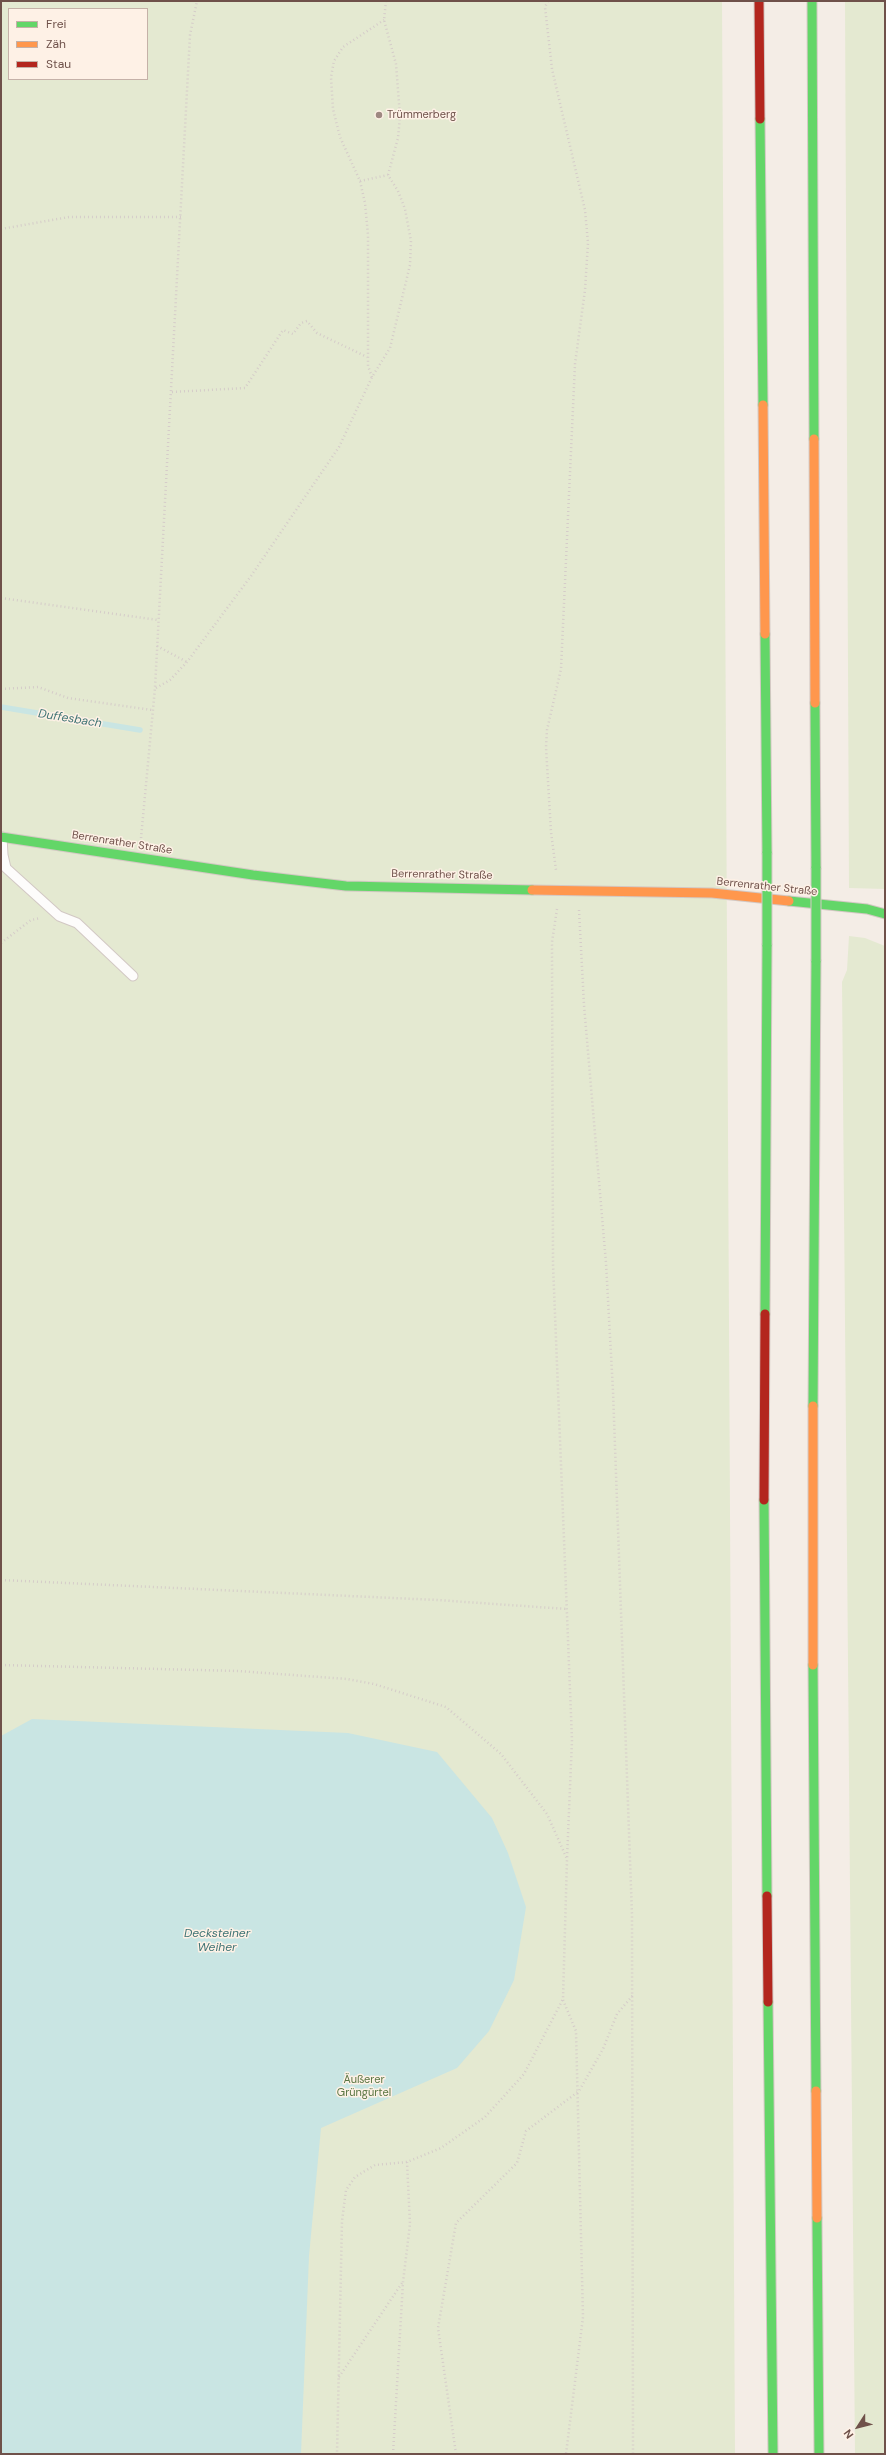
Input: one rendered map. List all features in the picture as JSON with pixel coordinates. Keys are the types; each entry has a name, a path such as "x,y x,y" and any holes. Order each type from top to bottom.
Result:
{"main road":[{"path":"759,1 767,853 763,1586 773,2454"},
{"path":"812,1 816,868 812,1582 819,2454"},
{"name":"Berrenrather Straße","path":"2,837 253,875 346,886 712,893 867,909 885,914"}],"lane":[{"path":"2,837 3,855 6,868 57,914 77,923 133,976"}],"path":[{"path":"139,858 155,688 190,35 197,1"},
{"path":"155,688 170,680 187,662 251,576 340,447 372,377 390,348 410,264 411,241 405,209 398,191 388,175 398,138 400,116 396,64 384,20 386,1"},
{"path":"544,1 554,76 585,210 588,243 585,290 575,364 561,669 547,730 546,747 557,890 552,942 554,1264 572,1740 563,1999 576,2031 579,2091 583,2317 566,2454"},
{"path":"545,7 548,1"},
{"path":"372,377 368,366 368,235 365,203 360,181 340,137 333,110 331,77 334,61 343,47 384,20"},
{"path":"360,181 388,175"},
{"path":"1,229 69,218 181,217"},
{"path":"172,392 245,388 283,330 294,334 301,323 308,321 317,333 368,357"},
{"path":"1,598 158,620"},
{"path":"157,646 187,662"},
{"path":"1,689 38,687 68,698 152,710"},
{"path":"579,905 584,1005 606,1264 613,1391 634,1994 633,2454"},
{"path":"1,943 31,920 57,914"},
{"path":"1,1580 436,1600 567,1609"},
{"path":"1,1665 238,1672 347,1679 374,1684 446,1707 501,1754 547,1814 567,1859"},
{"path":"456,2454 438,2328 456,2223 517,2163 526,2131 579,2091 603,2049 617,2014 634,1994"},
{"path":"337,2454 342,2221 346,2190 355,2177 375,2165 407,2162 441,2148 484,2117 524,2074 563,1999"},
{"path":"393,2454 403,2282 410,2224 407,2162"},
{"path":"339,2378 403,2282"}],"green space":[{"name":"Äußerer Grüngürtel","path":"1,1 722,1 735,2454 1,2454"},
{"path":"845,1 885,1 885,889 849,888"},
{"path":"849,936 865,938 885,946 885,2454 855,2454 842,982 847,970"}],"water":[{"name":"Decksteiner Weiher","path":"32,1719 348,1733 437,1752 492,1818 508,1853 526,1907 514,1980 489,2031 457,2068 321,2128 309,2256 301,2454 1,2454 1,1736"}],"waterway":[{"name":"Duffesbach","path":"1,707 140,730"}],"traffic: fast":[{"path":"812,1 814,439"},
{"path":"760,119 763,405"},
{"path":"765,634 767,853"},
{"path":"815,703 816,868"},
{"path":"1,837 253,875 346,886 532,890"},
{"path":"767,853 767,945"},
{"path":"816,868 816,961"},
{"path":"789,901 867,909 885,914"},
{"path":"765,1314 767,945"},
{"path":"813,1406 816,961"},
{"path":"764,1500 767,1896"},
{"path":"813,1665 816,2091"},
{"path":"768,2002 773,2454"},
{"path":"817,2218 819,2454"}],"traffic: slow":[{"path":"763,405 765,634"},
{"path":"814,439 815,703"},
{"path":"532,890 712,893 789,901"},
{"path":"813,1406 813,1665"},
{"path":"816,2091 817,2218"}],"traffic: jam":[{"path":"759,1 760,119"},
{"path":"764,1500 765,1314"},
{"path":"767,1896 768,2002"}],"place":[{"name":"Trümmerberg","path":"379,115"}]}
